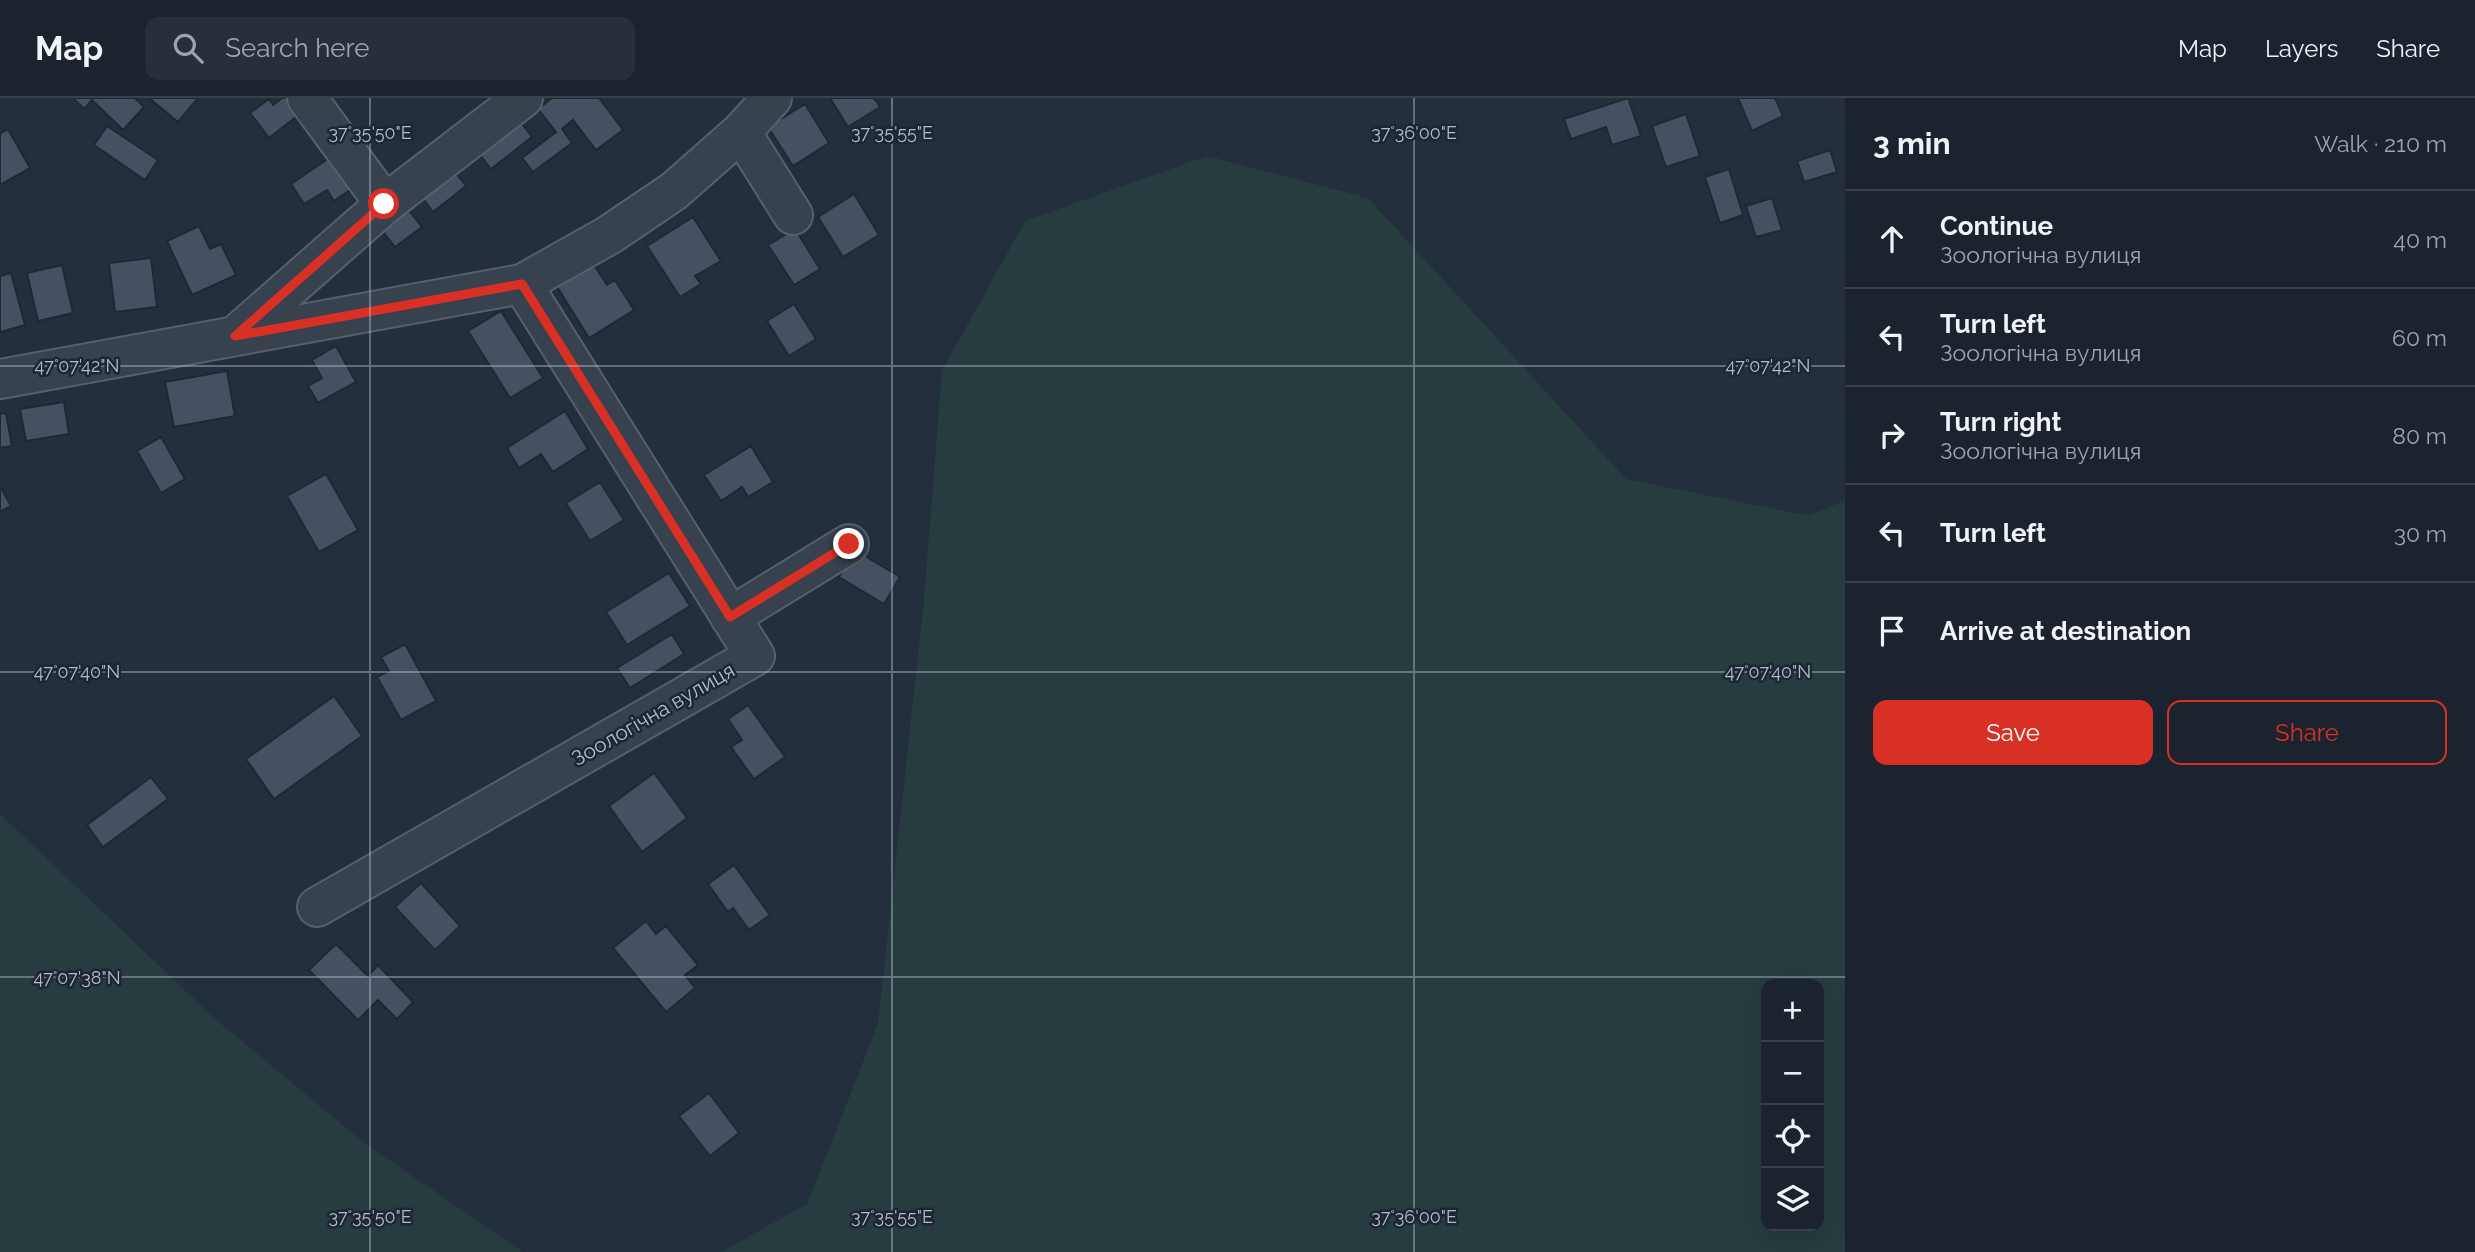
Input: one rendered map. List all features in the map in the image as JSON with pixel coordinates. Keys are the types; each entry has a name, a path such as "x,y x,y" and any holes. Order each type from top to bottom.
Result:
{"street":[{"path":"307,98 384,204"},
{"path":"235,336 384,204 523,98"},
{"path":"0,379 522,284 609,235 674,191 741,132 772,98"},
{"path":"741,132 793,215"},
{"name":"Зоологічна вулиця","path":"317,907 755,656 522,284"},
{"path":"730,617 849,544"}],"green space":[{"path":"1207,156 1368,198 1626,479 1809,516 1845,500 1845,1252 721,1252 807,1204 878,1024 924,600 942,371 1025,221"},
{"path":"0,814 214,1018 363,1142 523,1252 0,1252"}],"building":[{"path":"73,98 135,98 144,107 123,130 92,100 84,109"},
{"path":"149,98 198,98 178,122"},
{"path":"282,98 290,98 301,113 269,138 250,113 269,99 273,105"},
{"path":"552,98 599,98 623,130 596,150 573,120 562,129 572,143 533,172 522,158 556,132 538,109"},
{"path":"830,98 874,98 880,107 848,127"},
{"path":"1628,98 1641,136 1612,145 1606,127 1571,139 1564,119"},
{"path":"1738,98 1775,98 1783,116 1752,131"},
{"path":"805,104 829,143 793,166 768,127"},
{"path":"1686,114 1700,156 1666,167 1652,126"},
{"path":"517,117 532,137 491,169 475,149"},
{"path":"107,126 158,160 145,180 94,145"},
{"path":"8,129 30,168 0,185 0,134"},
{"path":"1830,150 1837,172 1804,182 1797,161"},
{"path":"332,156 353,188 334,201 327,190 304,204 291,184"},
{"path":"452,168 466,186 433,212 419,193"},
{"path":"1729,169 1743,215 1720,223 1705,177"},
{"path":"854,194 879,235 843,257 818,217"},
{"path":"1772,198 1782,230 1756,237 1746,206"},
{"path":"407,208 422,227 395,247 380,228"},
{"path":"693,217 721,261 695,276 701,284 680,297 647,246"},
{"path":"199,226 210,249 221,244 236,275 192,295 167,241"},
{"path":"795,229 820,269 794,285 768,245"},
{"path":"151,258 157,307 115,312 109,263"},
{"path":"592,262 607,285 615,280 634,310 589,338 556,285"},
{"path":"62,265 73,313 38,321 27,273"},
{"path":"11,273 25,325 0,332 0,276"},
{"path":"794,304 816,339 789,356 767,321"},
{"path":"501,311 543,378 510,398 468,331"},
{"path":"336,346 356,382 318,403 308,386 322,378 312,360"},
{"path":"227,371 235,416 174,427 165,382"},
{"path":"64,402 69,434 26,441 20,409"},
{"path":"565,411 588,449 553,472 541,454 519,468 507,448"},
{"path":"6,413 12,446 0,448 0,414"},
{"path":"161,437 185,479 161,493 137,451"},
{"path":"751,446 773,482 748,497 742,487 721,501 704,475"},
{"path":"326,474 358,530 319,552 287,496"},
{"path":"600,482 624,520 590,541 566,503"},
{"path":"0,486 11,506 0,512"},
{"path":"855,550 900,577 884,604 839,577"},
{"path":"669,573 690,606 627,645 606,612"},
{"path":"672,634 684,654 630,688 617,668"},
{"path":"405,644 436,701 401,720 377,677 389,671 381,657"},
{"path":"334,696 362,736 274,799 246,759"},
{"path":"748,705 785,757 754,779 731,747 742,740 728,719"},
{"path":"654,773 687,818 642,852 609,806"},
{"path":"151,777 168,799 103,847 87,825"},
{"path":"734,865 770,915 749,930 733,908 728,912 708,884"},
{"path":"421,883 460,926 435,950 395,907"},
{"path":"646,921 656,934 666,926 698,965 685,975 695,988 666,1012 613,948"},
{"path":"336,944 368,976 378,965 413,1002 397,1019 378,1000 358,1020 309,970"},
{"path":"709,1093 739,1133 710,1156 679,1116"}],"route":[{"path":"384,204 235,336 522,284 730,617 849,544"}]}
